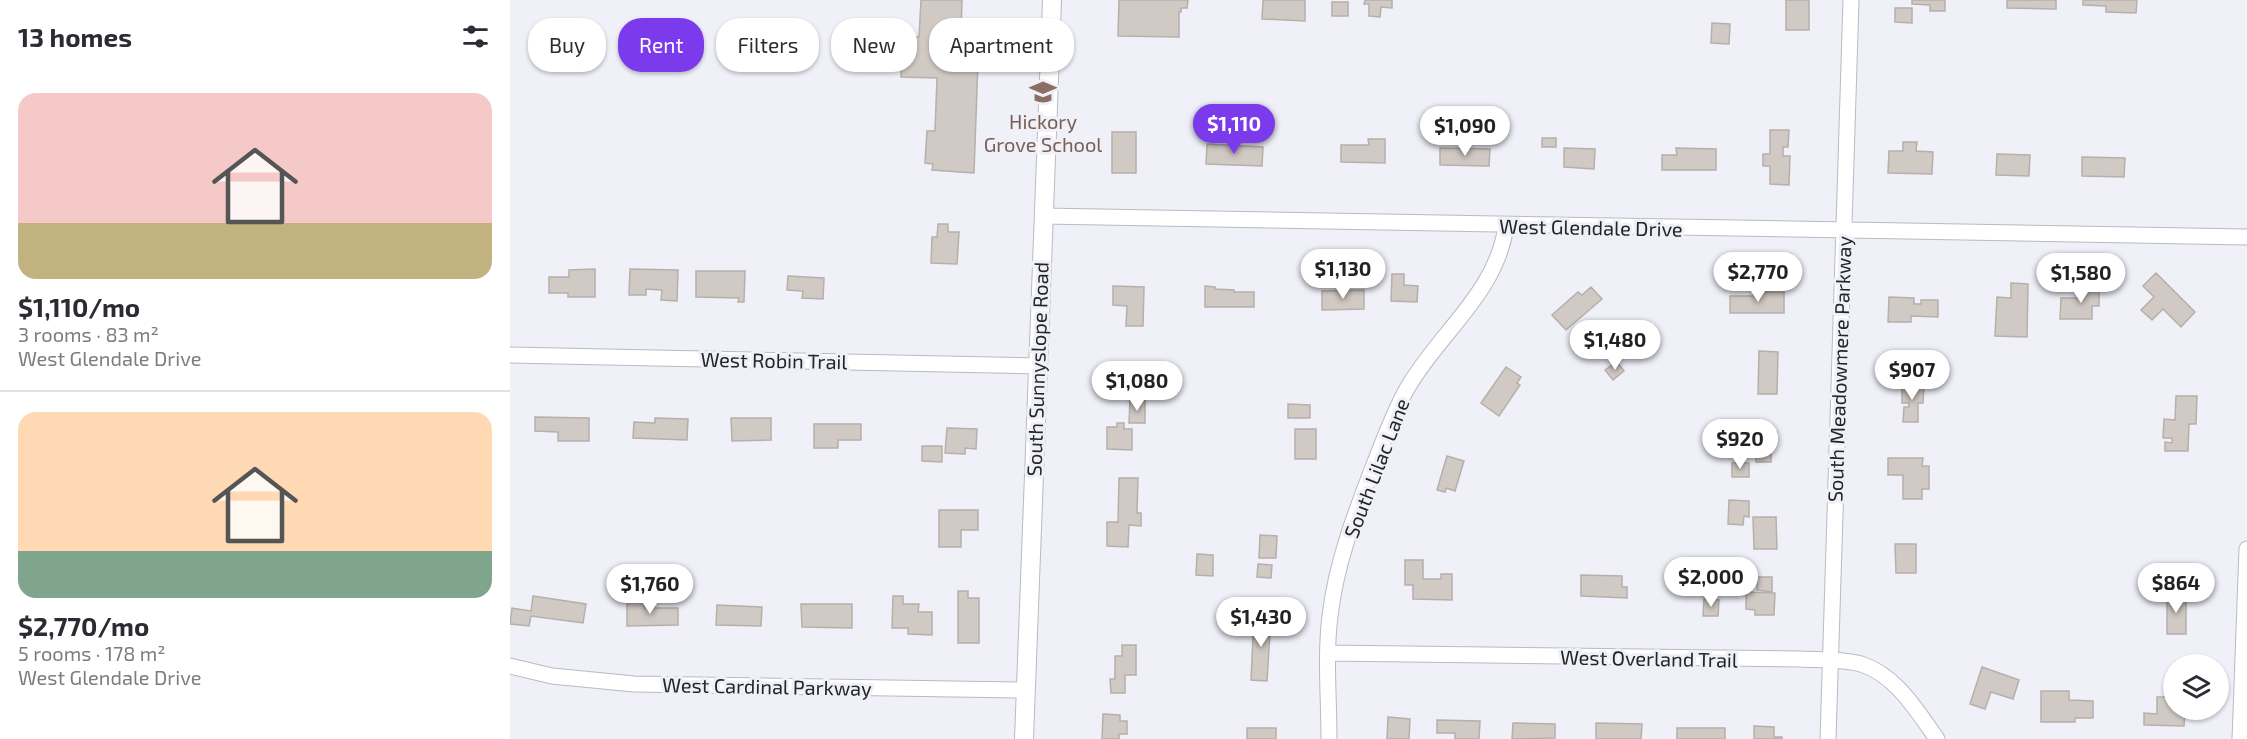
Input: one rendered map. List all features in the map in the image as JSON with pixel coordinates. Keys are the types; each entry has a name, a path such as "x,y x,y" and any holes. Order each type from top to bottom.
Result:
{"street":[{"name":"South Sunnyslope Road","path":"1024,739 1052,0"},
{"name":"South Meadowmere Parkway","path":"1828,739 1851,0"},
{"name":"West Glendale Drive","path":"1043,216 2247,237"},
{"name":"South Lilac Lane","path":"1329,739 1330,615 1339,572 1365,488 1396,409 1421,366 1483,289 1499,257 1506,225"},
{"name":"West Robin Trail","path":"510,355 1037,366"},
{"path":"2240,739 2247,549"},
{"name":"West Overland Trail","path":"1328,654 1831,661 1862,664 1894,683 1937,739"},
{"name":"West Cardinal Parkway","path":"510,666 552,676 634,684 1025,690"}],"building":[{"path":"921,0 962,0 961,18 929,18 929,72 978,72 974,173 932,170 933,164 925,163 927,131 935,131 937,78 901,77 901,72 917,72 917,37 919,37"},
{"path":"1119,0 1188,0 1187,8 1181,8 1179,12 1179,37 1118,36"},
{"path":"1263,0 1305,0 1305,21 1262,19"},
{"path":"1365,0 1392,0 1392,8 1381,7 1380,17 1369,16 1369,4 1364,4"},
{"path":"1786,0 1809,0 1809,30 1786,30"},
{"path":"1912,0 1945,0 1945,11 1930,11 1930,5 1912,4"},
{"path":"2007,0 2056,0 2056,9 2007,8"},
{"path":"2083,0 2137,0 2136,13 2106,12 2106,6 2083,5"},
{"path":"1332,2 1348,2 1348,16 1332,16"},
{"path":"1895,8 1912,8 1912,23 1895,22"},
{"path":"1712,23 1730,24 1729,44 1711,43"},
{"path":"1770,130 1789,130 1788,147 1783,147 1783,156 1790,156 1789,185 1770,184 1770,166 1763,166 1763,154 1770,154"},
{"path":"1112,132 1136,132 1136,173 1112,173"},
{"path":"1542,138 1556,138 1556,147 1542,147"},
{"path":"1368,139 1385,139 1385,163 1341,162 1341,145 1369,145"},
{"path":"1903,142 1917,142 1916,151 1933,152 1932,174 1888,173 1889,151 1903,151"},
{"path":"1207,144 1263,147 1262,166 1206,164"},
{"path":"1440,148 1490,149 1489,166 1440,165"},
{"path":"1564,148 1595,149 1594,169 1564,167"},
{"path":"1676,148 1716,149 1716,170 1662,170 1662,155 1677,155"},
{"path":"1997,154 2030,155 2029,176 1996,175"},
{"path":"2082,157 2125,158 2124,177 2082,176"},
{"path":"938,224 948,224 948,232 959,232 957,264 931,263 932,237 937,237"},
{"path":"595,269 595,297 568,297 568,293 549,293 549,277 569,277 569,270"},
{"path":"630,269 678,270 677,301 661,300 662,290 646,289 646,295 629,295"},
{"path":"696,271 745,271 744,302 738,302 739,298 696,297"},
{"path":"2156,273 2195,312 2181,327 2163,309 2152,320 2141,310 2154,297 2143,286"},
{"path":"1392,274 1404,274 1404,285 1418,286 1417,302 1391,301"},
{"path":"788,276 824,278 823,299 802,298 803,291 787,290"},
{"path":"2011,283 2028,284 2027,337 1995,336 1997,297 2011,298"},
{"path":"1113,286 1144,287 1143,326 1126,326 1127,306 1113,305"},
{"path":"1205,286 1234,290 1234,292 1254,292 1254,307 1205,307"},
{"path":"2082,286 2099,286 2099,306 2092,306 2092,319 2060,319 2061,298 2082,298"},
{"path":"1591,287 1602,299 1566,330 1552,315 1578,292 1582,295"},
{"path":"1364,290 1364,309 1322,310 1322,291"},
{"path":"1754,292 1784,292 1784,313 1730,313 1730,296 1754,296"},
{"path":"1889,297 1914,298 1914,304 1921,304 1921,300 1938,300 1938,317 1911,316 1911,322 1888,322"},
{"path":"1759,351 1778,352 1777,394 1758,394"},
{"path":"1617,362 1624,371 1613,380 1605,370"},
{"path":"1506,367 1521,377 1517,383 1520,385 1499,416 1481,403"},
{"path":"1902,384 1924,385 1923,403 1918,403 1918,422 1903,422 1904,407 1909,407 1909,403 1902,403"},
{"path":"2176,396 2197,396 2196,424 2189,424 2188,451 2165,451 2165,442 2172,443 2172,438 2163,438 2164,419 2175,420"},
{"path":"1130,401 1145,401 1145,423 1129,423"},
{"path":"1288,404 1310,405 1310,418 1288,418"},
{"path":"535,417 589,418 589,441 558,441 558,432 535,431"},
{"path":"655,418 688,419 687,440 633,438 634,422 655,423"},
{"path":"731,418 771,418 771,440 732,441"},
{"path":"1117,423 1124,423 1124,429 1132,429 1132,450 1107,449 1107,427 1117,427"},
{"path":"814,424 861,424 861,440 838,440 838,448 814,448"},
{"path":"947,428 977,429 976,449 965,448 965,454 945,453"},
{"path":"1295,429 1316,429 1316,459 1295,459"},
{"path":"1748,431 1777,432 1776,444 1771,443 1771,462 1756,462 1756,442 1748,442"},
{"path":"922,446 942,446 942,462 922,461"},
{"path":"1447,456 1464,461 1455,491 1446,488 1445,492 1437,490"},
{"path":"1888,458 1923,458 1922,466 1929,466 1929,489 1922,489 1922,499 1903,499 1903,475 1888,475"},
{"path":"1732,463 1749,463 1749,477 1732,477"},
{"path":"1119,478 1138,478 1137,513 1141,513 1141,526 1129,525 1128,547 1107,546 1107,522 1118,522"},
{"path":"1729,500 1749,501 1749,517 1744,516 1743,525 1728,524"},
{"path":"939,510 978,510 978,530 961,530 961,547 939,547"},
{"path":"1753,517 1776,517 1777,549 1754,549"},
{"path":"1260,535 1277,536 1276,558 1259,558"},
{"path":"1895,544 1916,544 1916,573 1896,573"},
{"path":"1197,554 1213,555 1213,576 1196,575"},
{"path":"1405,560 1423,560 1423,579 1441,579 1441,574 1452,574 1452,600 1413,599 1413,585 1405,585"},
{"path":"1258,564 1272,565 1271,578 1257,577"},
{"path":"1581,575 1622,576 1622,587 1627,587 1627,598 1581,596"},
{"path":"1757,577 1772,577 1772,592 1757,590"},
{"path":"958,591 968,591 968,598 979,598 979,643 958,643"},
{"path":"1746,592 1775,593 1774,615 1755,615 1755,610 1746,609"},
{"path":"2167,594 2186,594 2186,634 2167,634"},
{"path":"533,596 586,604 583,623 531,616 529,626 510,624 512,608 531,611"},
{"path":"893,596 903,596 903,604 919,604 918,612 932,612 932,635 908,634 908,628 892,628"},
{"path":"627,599 644,599 644,608 678,608 678,625 627,626"},
{"path":"1704,599 1719,600 1718,616 1703,616"},
{"path":"801,604 852,604 852,628 802,627"},
{"path":"717,605 762,607 761,626 716,625"},
{"path":"1254,615 1271,616 1267,681 1251,680"},
{"path":"1122,645 1136,645 1136,675 1125,675 1125,693 1111,693 1110,679 1115,679 1115,656 1122,656"},
{"path":"1982,667 2019,680 2013,699 1991,692 1985,709 1970,704"},
{"path":"2041,691 2069,691 2069,700 2093,701 2093,718 2075,718 2075,722 2041,722"},
{"path":"2157,697 2163,697 2163,720 2184,720 2184,726 2144,725 2144,713 2157,714"},
{"path":"1103,714 1120,715 1120,721 1127,721 1127,734 1119,734 1119,739 1102,739"},
{"path":"1388,717 1410,719 1409,739 1387,739"},
{"path":"1437,720 1480,721 1479,739 1455,739 1455,733 1437,733"},
{"path":"1513,723 1555,724 1555,738 1512,739"},
{"path":"1596,723 1642,724 1641,739 1596,739"},
{"path":"1754,726 1774,727 1774,737 1782,737 1782,739 1754,739"},
{"path":"1247,728 1276,728 1276,739 1247,739"},
{"path":"1677,728 1725,728 1725,739 1677,739"}],"place":[{"name":"Hickory Grove School","path":"1043,92"}]}
